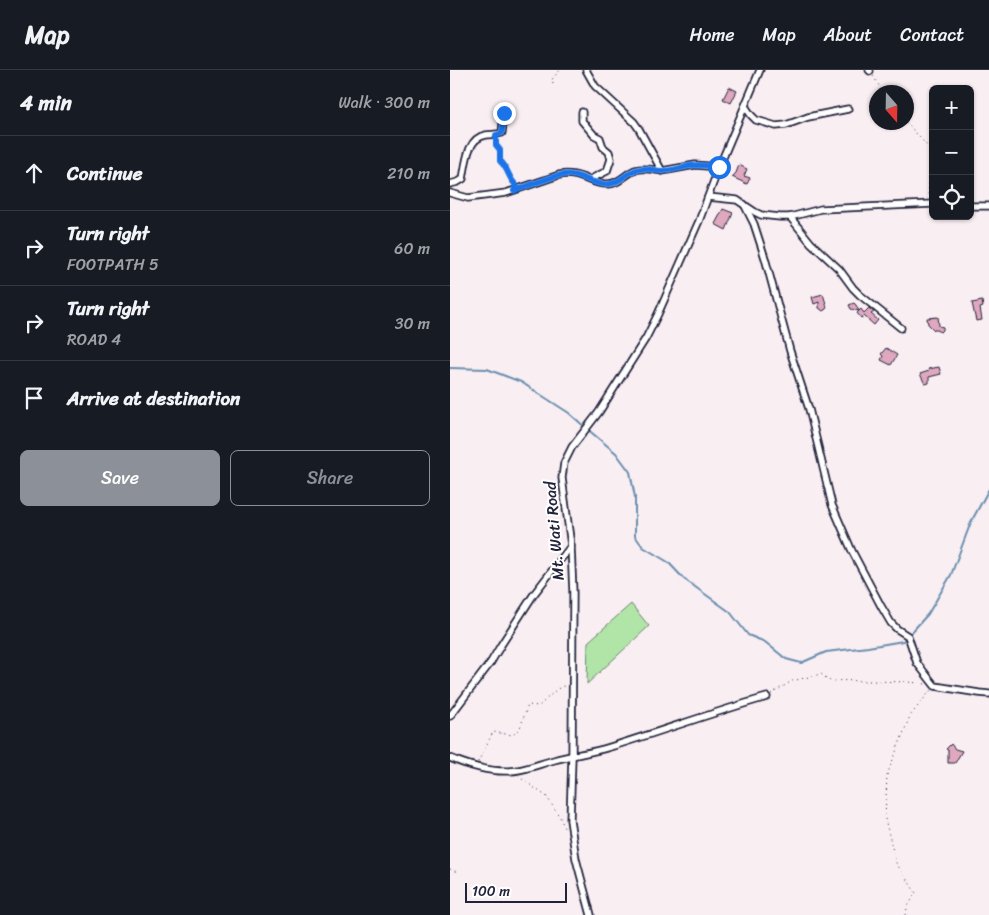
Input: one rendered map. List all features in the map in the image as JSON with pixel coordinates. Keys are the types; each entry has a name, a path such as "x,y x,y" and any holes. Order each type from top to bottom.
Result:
{"street":[{"path":"586,70 595,86 634,122 662,171"},
{"name":"Mt. Wati Road","path":"591,915 576,859 570,820 573,593 571,546 562,478 564,463 572,446 599,412 646,338 680,264 760,70"},
{"path":"745,106 756,120 776,126 848,109"},
{"path":"582,112 582,121 594,135 600,138 611,159 607,171 589,180"},
{"path":"451,181 458,182 463,179 468,153 474,140 486,135 502,133 504,113"},
{"path":"450,193 468,198 506,194 559,175 567,174 608,184 619,181 629,173 640,168 662,171 695,165 719,167"},
{"path":"708,197 737,200 761,215 780,217 821,209 929,204"},
{"path":"744,204 754,224 765,258 790,351 809,409 832,505 852,551 880,606 897,630 908,636 917,663 935,686 989,694"},
{"path":"974,206 989,206"},
{"path":"790,216 811,243 839,269 853,288 901,328"},
{"path":"450,716 491,662 534,594 571,546"},
{"path":"450,758 476,767 512,772 640,738 721,710 766,697"}],"path":[{"path":"553,84 553,78 560,70"},
{"path":"870,71 879,85"},
{"path":"913,130 929,148 930,175"},
{"path":"496,135 496,145 500,150 500,161 516,185 514,191"},
{"path":"766,697 792,681 821,674 830,681 909,682 935,686"},
{"path":"476,767 493,732 513,735 520,728 528,705 540,706 557,689 572,682"},
{"path":"906,915 907,908 916,893 896,863 886,819 887,775 910,716 935,686"},
{"path":"512,772 547,797 564,827"},
{"path":"450,869 457,872"}],"green space":[{"path":"631,604 649,626 587,684 588,642"}],"building":[{"path":"729,87 737,91 731,103 723,99"},
{"path":"739,165 747,169 744,176 750,178 747,184 732,177"},
{"path":"723,209 733,213 726,230 715,224"},
{"path":"823,294 827,307 823,311 819,308 819,302 814,304 812,297"},
{"path":"982,301 983,307 980,308 982,320 976,321 972,303"},
{"path":"854,303 859,311 851,309 849,305"},
{"path":"869,308 874,312 871,314 878,320 874,325 864,316 861,318 857,313 861,309 864,313"},
{"path":"938,317 939,326 943,327 941,332 934,330 928,324 927,318"},
{"path":"886,348 897,355 891,365 881,360 883,356 881,354"},
{"path":"939,367 941,374 929,377 929,383 925,384 920,374 929,371 928,369"},
{"path":"951,744 955,749 962,751 955,763 948,763 948,750 946,749"}],"waterway":[{"path":"450,368 487,369 521,382 569,413 616,453 630,472 635,497 635,536 643,547 668,562 684,579 730,612 748,635 765,642 786,659 801,663 826,652 903,641 906,638"},
{"path":"909,635 928,614 951,575 971,522 989,489"}],"route":[{"path":"504,113 502,133 496,135 496,145 500,150 500,161 516,185 514,191 567,174 579,176 593,182 608,184 619,181 629,173 640,168 662,171 695,165 719,167"}]}
